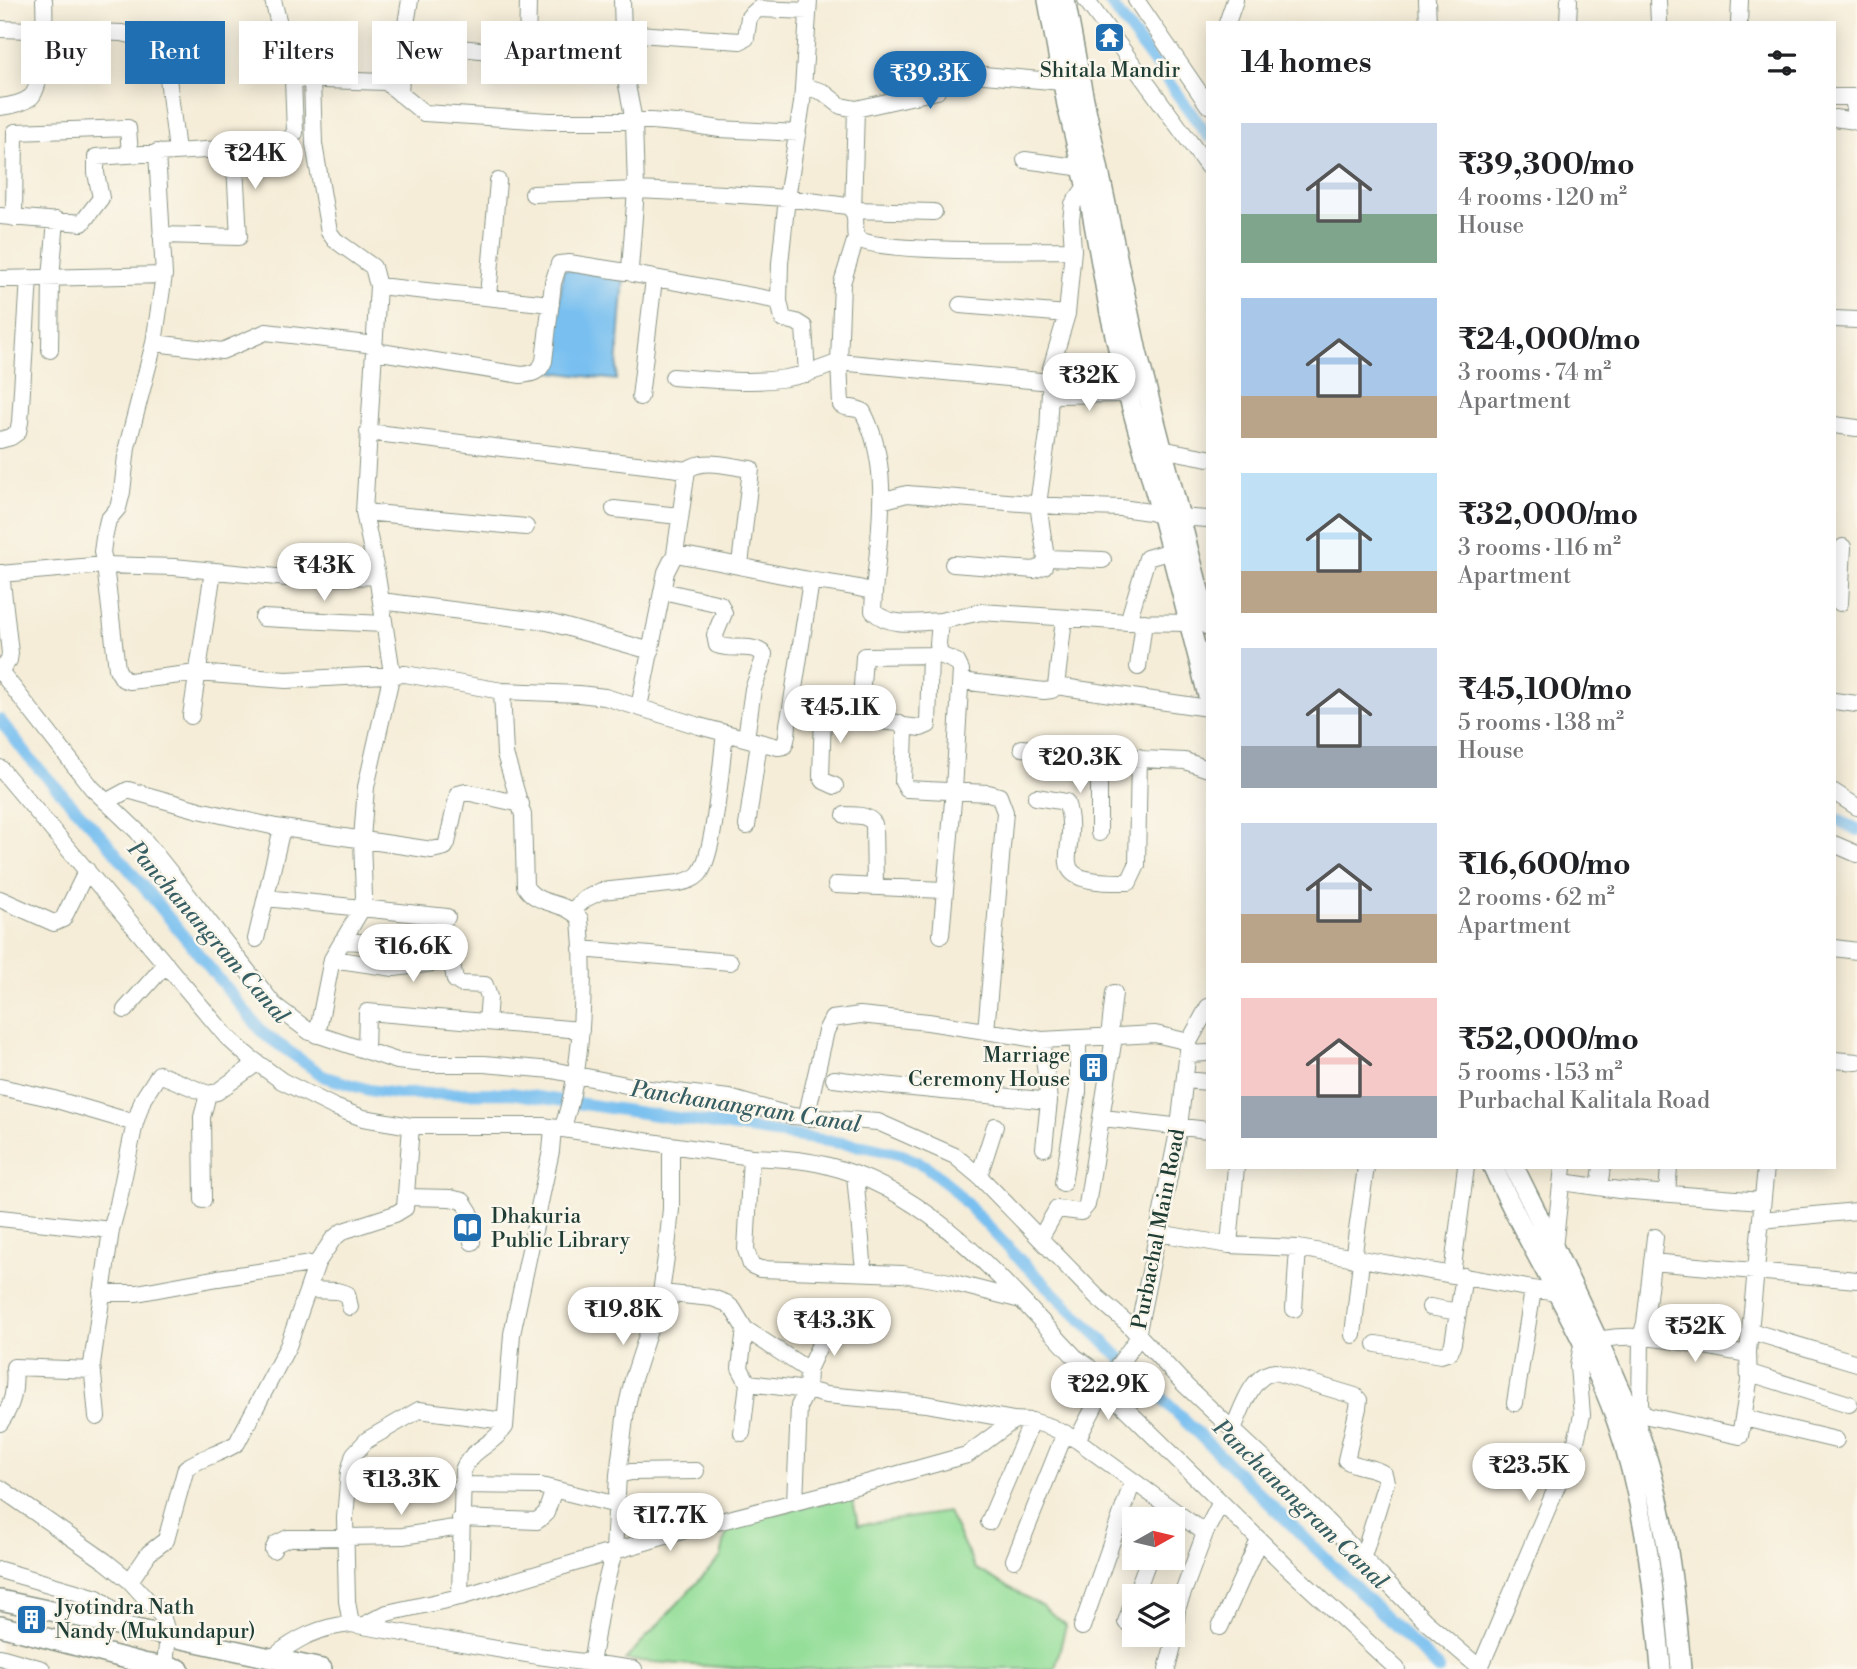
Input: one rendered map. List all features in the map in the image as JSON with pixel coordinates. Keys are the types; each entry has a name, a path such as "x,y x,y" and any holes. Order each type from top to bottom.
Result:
{"main road":[{"path":"1048,0 1062,82 1081,127 1161,449 1171,516 1171,551 1198,624"},
{"path":"1065,0 1085,177 1128,394 1171,516 1198,624 1206,682"},
{"path":"1494,1169 1511,1209 1556,1293 1590,1342 1637,1428 1656,1496 1678,1624 1681,1669"},
{"path":"1515,1169 1554,1248 1616,1420 1632,1475 1651,1569 1661,1669"},
{"path":"0,1600 322,1669"},
{"path":"0,1626 142,1666 175,1668"}],"street":[{"path":"44,0 45,21"},
{"path":"274,0 279,21"},
{"path":"406,21 410,0"},
{"path":"528,0 528,21"},
{"path":"622,0 623,21"},
{"path":"1086,0 1206,164"},
{"path":"1136,0 1206,102"},
{"path":"1228,21 1235,0"},
{"path":"1427,0 1428,21"},
{"path":"1560,0 1569,0 1568,21"},
{"path":"1658,0 1659,21"},
{"path":"1740,0 1740,21"},
{"path":"647,35 740,41 746,38 749,18 758,9 808,6 804,86 787,198 779,301 783,319 796,321 804,327 807,374"},
{"path":"0,29 21,30"},
{"path":"111,33 139,37 155,48 166,62 177,150"},
{"path":"804,86 823,92 841,106 856,110 937,91 941,81 951,72 1062,82"},
{"path":"358,81 386,82 424,113 549,121 634,121 756,132 797,132"},
{"path":"37,84 32,95 6,106 15,132 7,217 82,223 101,198 96,157 283,145 295,133 293,84"},
{"path":"312,84 314,144 329,232 335,240 373,267 378,286 364,512 392,673 366,787 361,909 332,959 317,1034"},
{"path":"400,94 401,84"},
{"path":"154,343 222,351 266,332 375,348 521,375 533,374 541,368 544,361 553,284 559,264 569,263 626,272 630,269 636,191 634,121 627,84"},
{"path":"1836,97 1855,97 1856,122 1836,118"},
{"path":"856,110 853,210 856,217 856,238 842,283 839,401 844,408 859,408 867,419 879,458 881,501 873,611 880,618 906,624 940,621 981,611 1064,619 1198,624"},
{"path":"15,132 128,128 130,154"},
{"path":"162,235 239,237 234,148"},
{"path":"157,152 164,275 154,343 127,447 122,492 118,508 108,520 102,552 120,676 130,681 197,674 286,680 392,673 502,691 606,697 778,747 784,746 811,581"},
{"path":"953,564 1034,569 1045,566 1038,504 1048,434 1051,368 1068,314 1073,250 1071,220 1073,204 1085,177 1025,160"},
{"path":"488,296 498,181"},
{"path":"533,194 636,191 787,198 848,206 853,210 934,212"},
{"path":"51,350 51,278 56,220"},
{"path":"856,238 871,244 956,249 1073,250"},
{"path":"633,274 779,301"},
{"path":"0,279 164,275"},
{"path":"0,440 18,432 20,422 29,278"},
{"path":"639,397 654,279"},
{"path":"378,286 551,304"},
{"path":"960,305 1068,314"},
{"path":"1836,319 1857,320"},
{"path":"673,377 724,381 773,379 807,374 839,362 1050,388 1128,394"},
{"path":"1836,425 1857,428"},
{"path":"368,432 687,470"},
{"path":"1161,449 1206,458"},
{"path":"639,707 666,572 675,554 687,470 694,464 751,469 740,565"},
{"path":"881,501 907,494 1138,510 1206,519"},
{"path":"614,509 680,516"},
{"path":"364,512 526,527"},
{"path":"1845,547 1837,602 1857,605"},
{"path":"1138,667 1136,622 1147,558 1171,551"},
{"path":"675,554 811,581 855,586 874,592"},
{"path":"1046,558 1103,561"},
{"path":"377,576 296,579 138,565 0,573 10,653 9,660 0,670 79,773 142,837 274,1005 300,1026 366,1051 410,1063 484,1063 574,1081 729,1098 806,1118 878,1122 946,1151 978,1176 1186,1386 1441,1635 1481,1669 1576,1441 1582,1415 1578,1366 1590,1342 1641,1337 1748,1352"},
{"path":"191,716 213,570"},
{"path":"663,591 720,604 724,613 715,635 717,645 753,648 764,654 764,662 753,689 753,740 747,826"},
{"path":"381,601 548,622 651,651"},
{"path":"263,618 383,624"},
{"path":"961,681 1052,690 1056,686 1064,619"},
{"path":"790,714 797,711 921,728 928,725 940,621"},
{"path":"862,686 864,656 935,655 960,665 954,790 941,935"},
{"path":"1056,686 1206,708"},
{"path":"460,1597 461,1485 468,1458 497,1438 505,1427 512,1334 551,1151 557,1129 568,1113 581,1030 580,919 573,910 537,898 525,887 521,804 505,754 502,691"},
{"path":"1836,701 1857,704"},
{"path":"823,714 821,776 824,781 835,786"},
{"path":"903,726 903,786 907,789 954,790 999,796 1005,812 986,1031"},
{"path":"573,910 584,899 601,891 679,883 697,876 705,865 710,850 725,733"},
{"path":"1022,748 1099,757 1185,761 1206,768"},
{"path":"1099,757 1099,833"},
{"path":"1036,797 1066,802 1069,812 1069,870 1077,877 1129,882 1137,865 1139,757"},
{"path":"0,768 227,1037 282,1081 334,1107 363,1118 411,1126 557,1129 825,1165 881,1186 926,1212 956,1236 1018,1299 1108,1380 1221,1502 1397,1669"},
{"path":"106,802 128,790 199,810 282,828 432,850 440,849 447,843 458,794 466,792 521,804"},
{"path":"1836,793 1857,807"},
{"path":"845,815 871,819 874,824 875,887"},
{"path":"256,939 282,828"},
{"path":"1836,845 1857,854"},
{"path":"0,900 54,923 63,919 87,870"},
{"path":"836,885 943,890"},
{"path":"266,898 447,917"},
{"path":"342,941 440,946"},
{"path":"1836,948 1857,951"},
{"path":"581,949 730,962"},
{"path":"332,959 394,968 449,961 455,980 461,984 485,985 489,997 487,1022"},
{"path":"125,1010 166,964"},
{"path":"1041,1237 1057,1209 1081,1212 1085,1209 1103,1118 1114,993"},
{"name":"Purbachal Main Road","path":"1014,1560 1071,1436 1130,1351 1137,1334 1179,1128 1188,1048 1206,1011"},
{"path":"366,1051 367,1012 581,1030"},
{"path":"806,1118 823,1043 832,1019 842,1016 860,1015 1042,1040 1155,1034 1206,1052"},
{"path":"1042,1040 1049,1101 1044,1148"},
{"path":"1063,1183 1078,1092 1078,1040"},
{"path":"1836,1060 1857,1062"},
{"path":"97,1417 92,1370 111,1230 143,1099 159,1074 208,1094 217,1092 257,1063"},
{"path":"834,1079 901,1089 961,1091 1049,1101"},
{"path":"1185,1080 1206,1082"},
{"path":"0,1087 50,1098 135,1123"},
{"path":"203,1200 202,1117 208,1094"},
{"path":"1103,1118 1206,1130"},
{"path":"130,1581 149,1553 166,1540 186,1468 237,1443 288,1346 317,1263 333,1239 343,1231 395,1214 405,1208 411,1126"},
{"path":"978,1176 995,1126"},
{"path":"591,1664 602,1598 614,1551 618,1475 633,1379 661,1293 671,1209 671,1146"},
{"path":"751,1157 746,1250 751,1265 760,1269 903,1274 950,1282 1018,1299"},
{"path":"1229,1245 1237,1169"},
{"path":"1353,1335 1366,1169"},
{"path":"1376,1344 1441,1355 1450,1352 1458,1312 1466,1169"},
{"path":"1599,1187 1602,1169"},
{"path":"1667,1194 1669,1169"},
{"path":"1655,1237 1641,1337 1642,1413 1740,1436 1750,1373 1748,1352 1766,1169"},
{"path":"855,1175 863,1261"},
{"path":"1554,1248 1562,1175 1599,1187 1762,1201"},
{"path":"407,1197 463,1201 470,1212 472,1242"},
{"path":"1761,1220 1857,1211"},
{"path":"0,1218 111,1230"},
{"path":"1158,1233 1229,1245 1298,1248 1556,1293"},
{"path":"1294,1309 1298,1248"},
{"path":"1652,1262 1857,1280"},
{"path":"102,1293 137,1293 317,1263"},
{"path":"309,1290 347,1294 349,1307"},
{"path":"1515,1403 1534,1290"},
{"path":"661,1293 712,1298 726,1303 733,1309 745,1329 808,1370"},
{"path":"1430,1307 1458,1312"},
{"path":"742,1433 748,1383 740,1368 745,1329"},
{"path":"795,1502 799,1406 807,1390 808,1370 826,1331"},
{"path":"1750,1331 1857,1363"},
{"path":"0,1423 16,1387 14,1367 92,1370"},
{"path":"1233,1429 1258,1378 1266,1372 1275,1372 1355,1395 1359,1401 1346,1460 1350,1464 1378,1469 1384,1474 1386,1482 1363,1557"},
{"path":"1750,1373 1849,1404"},
{"path":"748,1383 826,1395 917,1403 1032,1421 1071,1436 1133,1481 1159,1507"},
{"path":"356,1625 347,1601 345,1538 349,1472 354,1454 367,1440 419,1410 505,1421"},
{"path":"1744,1418 1836,1440"},
{"path":"356,1625 387,1613 460,1597 681,1531 967,1455 1014,1420"},
{"path":"989,1522 1032,1421"},
{"path":"618,1475 631,1472 696,1472"},
{"path":"1082,1627 1133,1481"},
{"path":"461,1485 526,1485 617,1504"},
{"path":"0,1488 130,1581 162,1616 175,1668"},
{"path":"273,1550 276,1544 288,1538 403,1536 460,1522 537,1521 546,1513 554,1489"},
{"path":"1167,1669 1174,1642 1177,1609 1205,1533 1221,1502"},
{"path":"1185,1523 1205,1533"},
{"path":"1220,1627 1259,1540"},
{"path":"0,1570 97,1598 109,1606 115,1619 114,1625"},
{"path":"272,1658 298,1638 333,1626 356,1625 634,1669"},
{"path":"0,1657 42,1669"}],"green space":[{"path":"852,1496 858,1525 948,1512 975,1568 1042,1606 1066,1625 1055,1669 747,1669 625,1660 721,1557 728,1525"}],"water":[{"path":"563,269 624,278 616,380 552,372"}],"waterway":[{"path":"1108,0 1206,133"},
{"name":"Panchanangram Canal","path":"0,720 30,759 105,840 264,1034 325,1077 369,1090 397,1094 510,1093 868,1147 902,1155 926,1166 949,1185 1015,1255 1439,1669"},
{"path":"1836,819 1857,830"}],"place":[{"name":"Shitala Mandir","path":"1110,38"},
{"name":"Marriage Ceremony House","path":"1093,1067"},
{"name":"Dhakuria Public Library","path":"468,1228"},
{"name":"Jyotindra Nath Nandy (Mukundapur)","path":"32,1619"}]}
